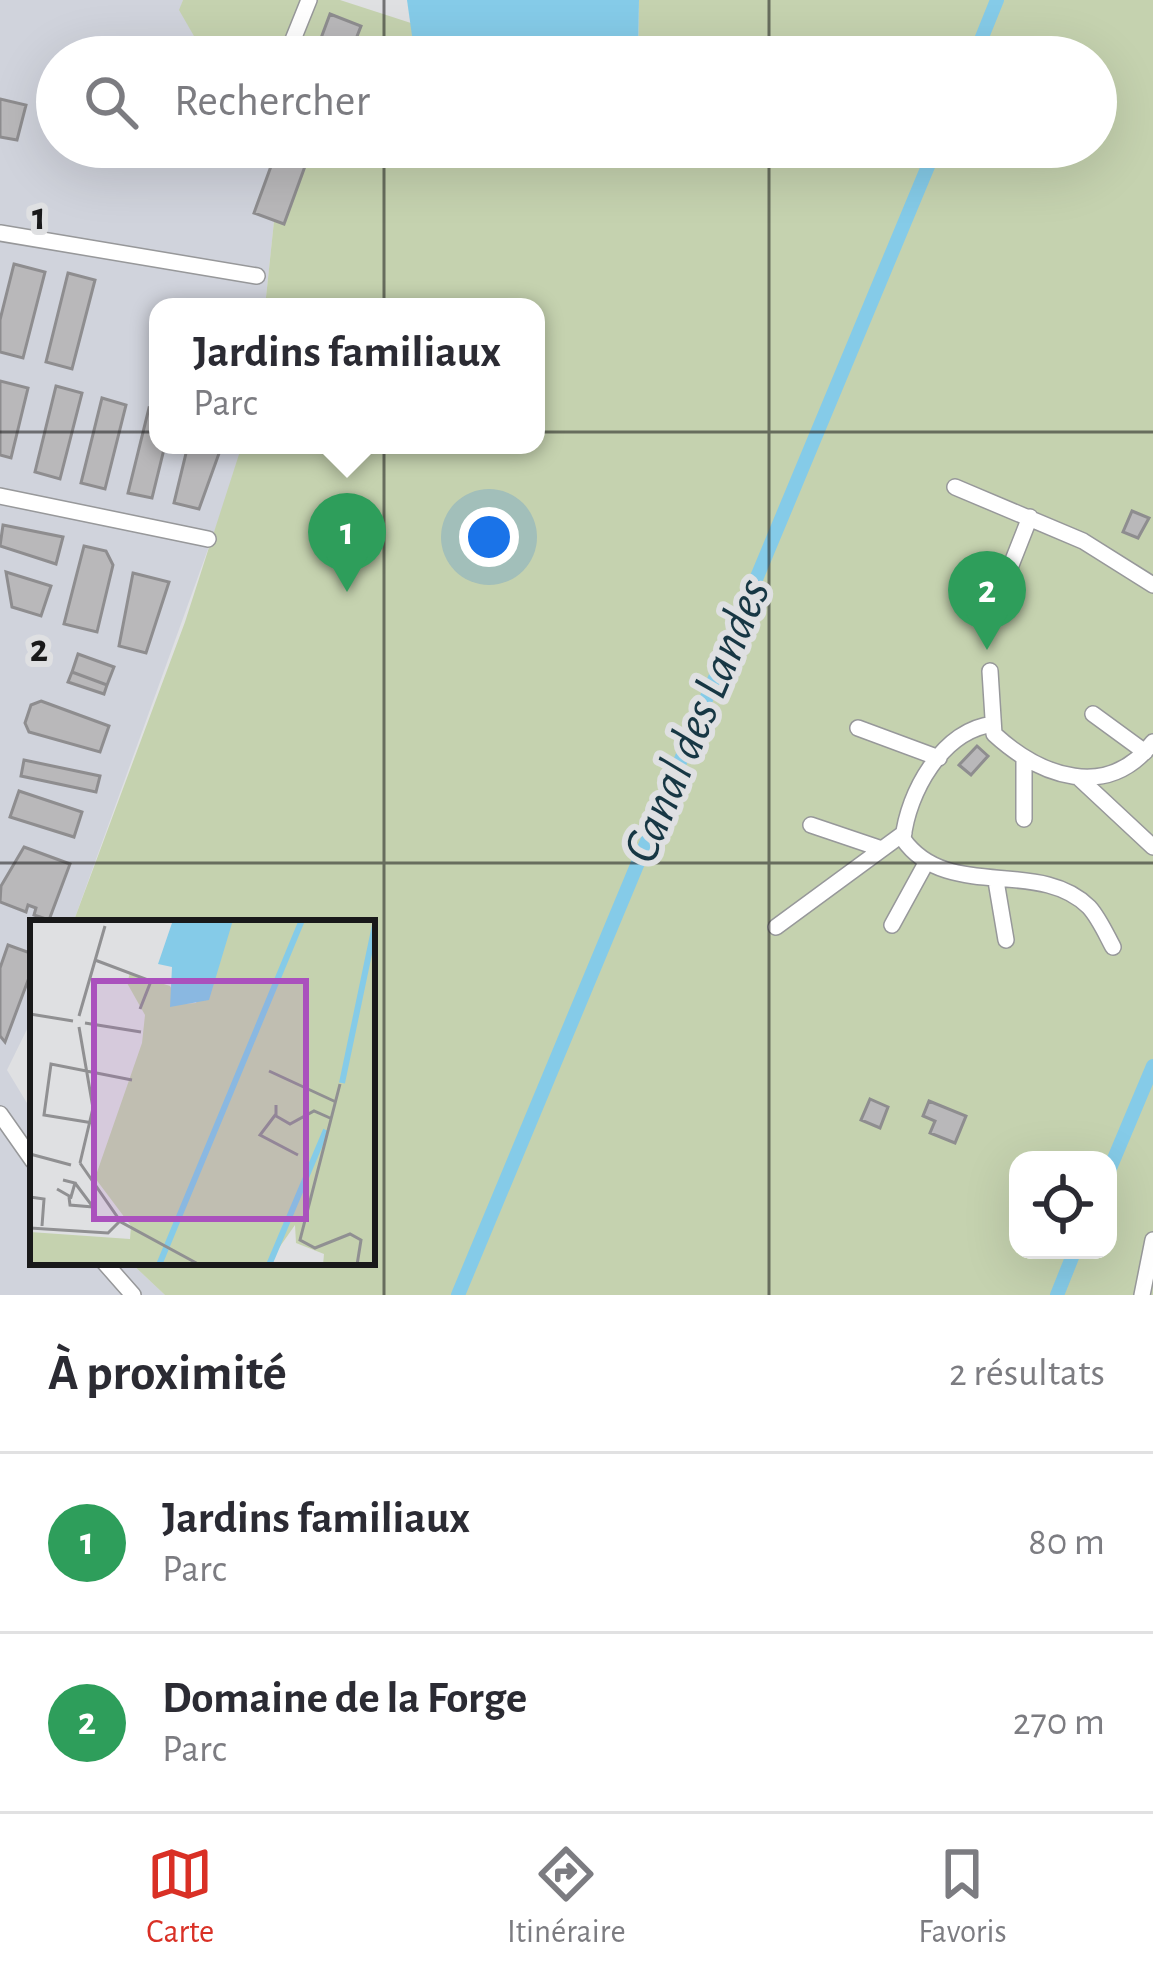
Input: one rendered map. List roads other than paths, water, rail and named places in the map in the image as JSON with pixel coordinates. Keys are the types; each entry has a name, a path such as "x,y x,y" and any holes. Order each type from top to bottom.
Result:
{"street":[{"path":"294,36 309,0"},
{"path":"0,233 257,276"},
{"path":"956,487 1030,517 1153,585"},
{"path":"0,496 208,539"},
{"path":"1004,584 1030,517"},
{"path":"990,671 994,734 1024,757 1078,778 1100,779 1124,771 1149,747 1093,714"},
{"path":"993,724 964,732 914,793 904,833 917,860 996,881 1060,889 1091,909 1113,947"},
{"path":"858,728 939,758"},
{"path":"1024,757 1024,819"},
{"path":"1078,778 1153,847"},
{"path":"811,825 882,849"},
{"path":"776,927 904,833"},
{"path":"892,925 926,863"},
{"path":"996,881 1006,940"},
{"path":"0,1114 30,1157"},
{"path":"1142,1295 1153,1240"},
{"path":"107,1265 134,1295"}],"water":[{"path":"407,0 639,0 638,36 412,36"}],"waterway":[{"name":"Canal des Landes","path":"982,36 997,0"},
{"name":"Canal des Landes","path":"458,1295 927,168"},
{"path":"1117,1152 1153,1066"},
{"path":"1057,1295 1071,1259"}],"place":[{"name":"Jardins familiaux","path":"347,592"},
{"name":"Domaine de la Forge","path":"987,650"}]}
